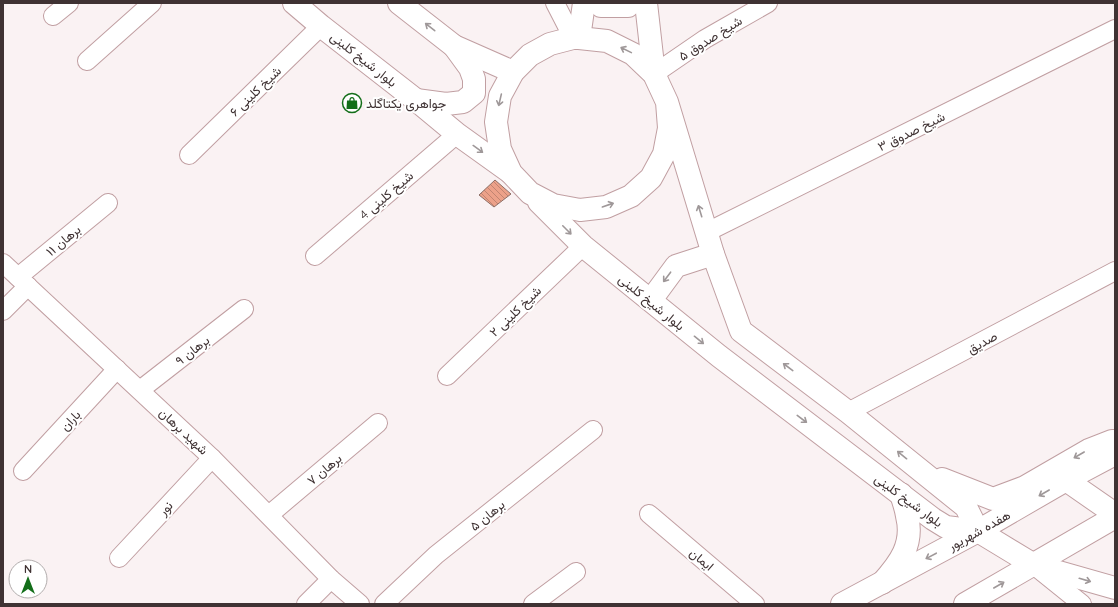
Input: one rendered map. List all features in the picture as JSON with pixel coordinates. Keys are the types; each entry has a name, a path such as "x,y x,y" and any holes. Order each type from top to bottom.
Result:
{"main road":[{"name":"بلوار شیخ کلینی","path":"294,3 457,134 511,173 584,246 719,356 933,519 946,527 978,531"},
{"path":"399,3 454,46 513,72"},
{"path":"576,38 584,3"},
{"path":"598,3 601,6 628,6 631,3"},
{"path":"646,3 654,74 667,102 713,254 741,331 848,412 966,507 978,531 1034,565 1115,588"},
{"path":"511,173 500,149 496,122 500,96 513,72 530,55 550,44 576,38 607,41 634,54 654,74"},
{"path":"416,100 446,104 463,102 474,93 474,79 470,68 454,46"},
{"path":"530,193 553,205 580,210 606,207 631,196 651,178 664,154 669,128 667,102"},
{"path":"651,300 676,266 713,254"},
{"path":"923,472 993,499 1025,488 1089,450 1115,441"},
{"name":"هفده شهریور","path":"842,604 978,531 1066,480 1115,454"},
{"path":"965,604 1034,565 1115,516 1066,480"},
{"path":"882,583 904,556 909,538 908,517 901,494"}],"street":[{"path":"53,16 69,3"},
{"path":"87,61 152,3"},
{"path":"555,3 576,38"},
{"name":"شیخ صدوق ۵","path":"654,74 705,39 768,3"},
{"name":"شیخ کلینی ۶","path":"189,155 321,26"},
{"name":"شیخ صدوق ۳","path":"706,232 1115,29"},
{"name":"شیخ کلینی 4","path":"315,256 457,134"},
{"name":"برهان ۱۱","path":"3,311 23,281 108,203"},
{"name":"شیخ کلینی ۲","path":"447,376 584,246"},
{"name":"شهید برهان","path":"3,263 212,458 331,579 360,604"},
{"name":"صدیق","path":"848,412 1115,271"},
{"name":"برهان ۹","path":"140,390 244,310"},
{"name":"باران","path":"22,471 117,369"},
{"name":"برهان ۷","path":"269,515 378,422"},
{"name":"برهان ۵","path":"384,604 436,555 593,430"},
{"name":"نور","path":"119,558 212,458"},
{"name":"ایمان","path":"649,514 755,604"},
{"path":"1034,565 1082,604"},
{"path":"533,604 576,572"},
{"path":"306,604 331,579"}],"building":[{"path":"495,180 511,194 494,207 479,195"}],"place":[{"name":"جواهری یکتاگلد","path":"352,103"}]}
